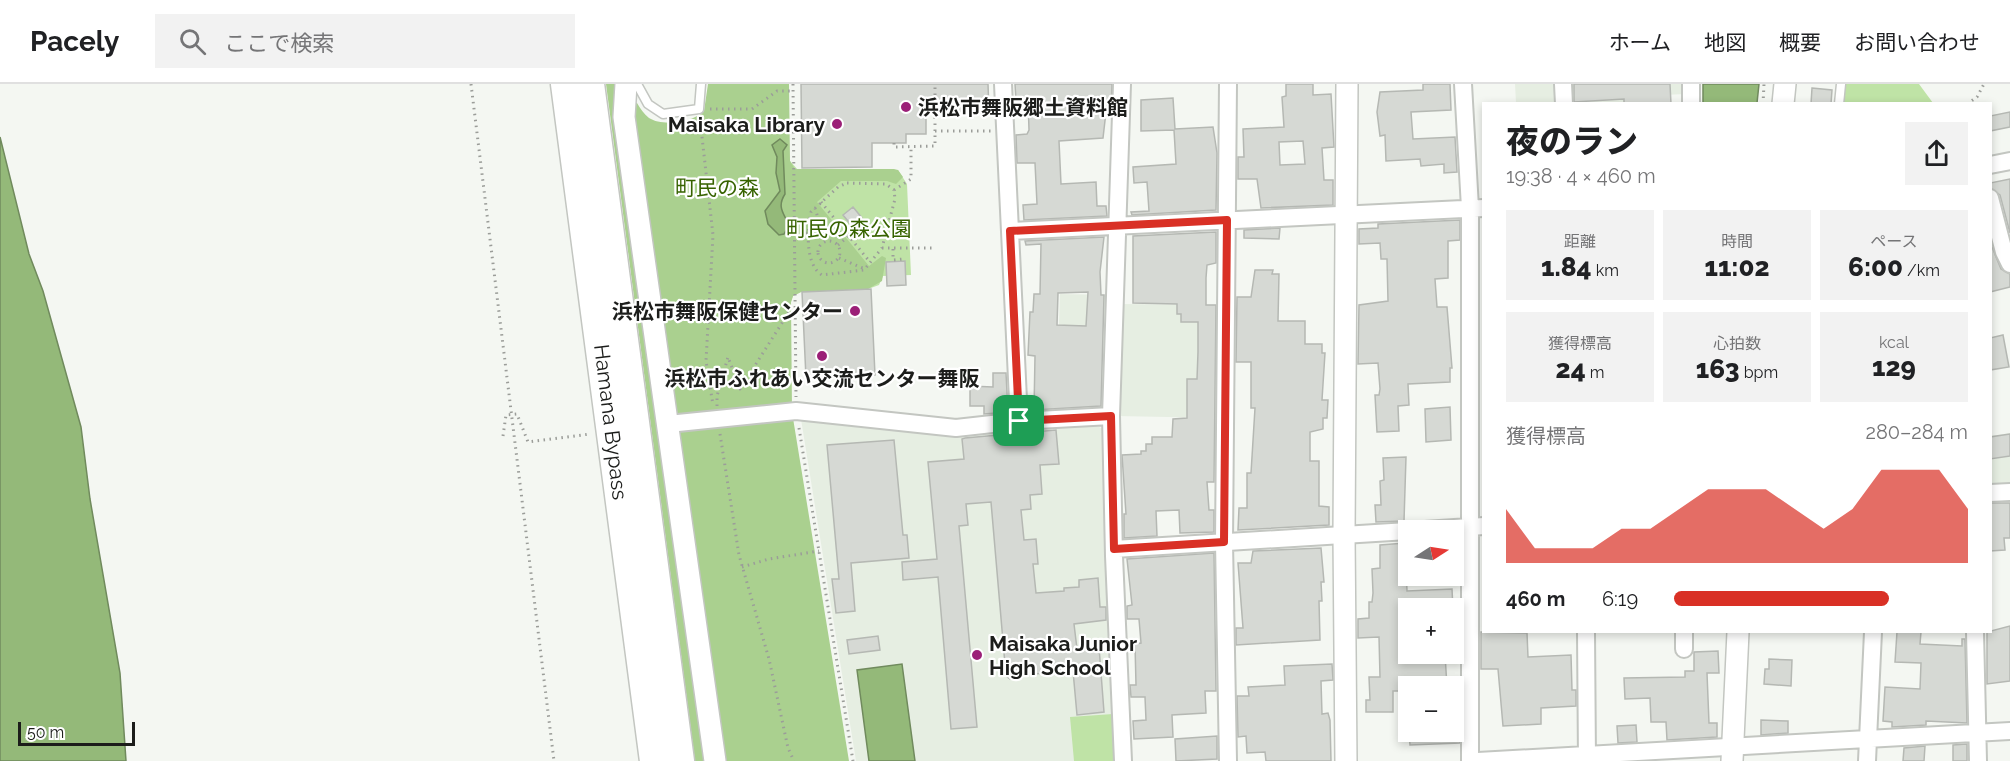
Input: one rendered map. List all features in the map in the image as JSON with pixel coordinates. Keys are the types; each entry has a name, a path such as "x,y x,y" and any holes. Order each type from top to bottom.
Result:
{"highway":[{"name":"Hamana Bypass","path":"566,84 655,761"},
{"name":"Hamana Bypass","path":"589,84 678,761"}],"street":[{"path":"626,84 624,117 715,761"},
{"path":"1003,84 1019,421"},
{"path":"1122,84 1111,416 1123,761"},
{"path":"1228,84 1224,542 1228,761"},
{"path":"1346,761 1344,535 1347,84"},
{"path":"1463,84 1477,208 1477,527 1470,761"},
{"path":"1563,84 1564,102"},
{"path":"1691,84 1692,102"},
{"path":"1783,102 1785,84"},
{"path":"1992,165 2010,161"},
{"path":"1992,206 2004,252 2010,264"},
{"path":"1010,231 1477,208"},
{"path":"668,424 796,411 956,428 1019,421 1111,416"},
{"path":"1992,493 2010,492"},
{"path":"1114,549 1398,532"},
{"path":"1586,633 1587,758"},
{"path":"1684,633 1684,650"},
{"path":"1732,753 1738,633"},
{"path":"1867,761 1874,633"},
{"path":"1975,633 1978,761"},
{"path":"1478,761 1732,753 1868,738 2010,731"}],"lane":[{"path":"637,84 654,111 663,114 699,109 701,84"},
{"path":"1839,102 1841,84"}],"path":[{"path":"471,84 554,761"},
{"path":"793,84 796,411 853,761"},
{"path":"894,143 894,147 935,147 935,84"},
{"path":"1763,102 1764,84"},
{"path":"1969,102 1977,96 1984,84"},
{"path":"793,91 777,91 752,109 699,109 712,235 706,361 742,567 769,659 788,748 794,761"},
{"path":"935,131 1005,130"},
{"path":"894,190 911,179 911,147"},
{"path":"847,183 886,184 894,190 895,200 882,248 865,269 827,275 817,272 812,262 809,233 811,212 821,202 838,187 847,183"},
{"path":"821,202 870,262"},
{"path":"814,208 825,242"},
{"path":"794,234 809,233"},
{"path":"838,245 849,236"},
{"path":"825,242 838,245"},
{"path":"825,242 819,249 820,258 831,263 839,258"},
{"path":"838,245 839,258"},
{"path":"882,248 932,248"},
{"path":"893,249 893,260 903,260"},
{"path":"839,258 865,269"},
{"path":"716,419 717,396 728,357 740,389 789,312 795,312"},
{"path":"503,436 506,415 512,414 518,414 528,442 587,434"},
{"path":"742,567 769,559 819,551"}],"shaded area":[{"path":"1515,84 1558,84 1559,102 1516,102"},
{"path":"1568,84 1685,84 1686,94 1639,96 1639,102 1569,102"},
{"path":"1703,84 1759,84 1757,102 1703,102"},
{"path":"0,137 29,254 43,291 81,427 90,499 120,673 126,761 0,761"},
{"path":"780,139 787,145 783,151 785,194 781,207 789,226 784,234 779,235 768,224 765,211 780,191 776,173 777,157 772,145"},
{"path":"1060,294 1111,295 1107,410 1056,413"},
{"path":"1120,304 1221,305 1220,418 1116,416"},
{"name":"Maisaka Junior High School","path":"801,419 1091,423 1105,430 1119,761 856,761"},
{"path":"2010,433 2010,485 1992,486 1992,436"},
{"path":"902,664 915,761 869,761 857,670"}],"green space":[{"path":"606,84 617,84 707,761 695,761"},
{"name":"町民の森","path":"708,84 789,84 790,161 795,169 894,169 898,170 903,177 896,184 887,181 841,181 817,202 869,266 882,256 886,258 882,281 868,289 801,292 793,296 791,302 792,412 849,761 724,761 632,102 637,103 649,118 655,121 678,122 693,118 704,111"},
{"path":"1844,84 1919,84 1932,102 1841,102"},
{"name":"町民の森公園","path":"790,161 798,170 898,170 907,184 911,275 883,276 879,285 868,289 801,292 793,296 791,302"},
{"path":"1113,714 1115,761 1074,761 1070,717"}],"building":[{"path":"801,84 988,84 989,113 951,115 926,113 926,134 906,134 906,143 872,143 872,167 802,168"},
{"path":"1015,84 1112,84 1111,112 1106,112 1103,138 1059,141 1061,184 1096,182 1097,206 1106,206 1107,216 1024,220 1023,205 1037,204 1035,163 1017,163 1016,135 1027,134 1029,130 1028,99 1016,100"},
{"path":"1286,84 1313,84 1313,95 1331,94 1334,147 1322,148 1324,180 1333,180 1333,205 1261,208 1257,179 1238,179 1238,157 1244,157 1243,129 1284,127 1282,97 1286,96","holes":["1303,141 1305,164 1280,165 1279,142"]},
{"path":"1423,84 1450,84 1451,110 1411,112 1413,139 1455,137 1457,172 1444,173 1444,164 1421,166 1420,159 1386,161 1385,135 1380,136 1377,112 1380,92 1423,90"},
{"path":"1574,84 1670,84 1671,102 1624,102 1624,99 1574,102"},
{"path":"1812,88 1832,90 1831,102 1811,102"},
{"path":"1173,98 1175,129 1213,127 1217,153 1216,210 1132,215 1131,212 1149,211 1147,182 1134,183 1133,167 1176,164 1174,130 1141,131 1141,100"},
{"path":"2010,112 2010,127 1992,131 1992,116"},
{"path":"2010,179 2010,233 2000,195 1992,189 1992,183"},
{"path":"853,207 862,218 852,226 843,215"},
{"path":"1460,220 1460,240 1448,241 1448,278 1435,279 1437,307 1447,307 1452,368 1450,368 1450,382 1408,384 1409,405 1398,406 1399,431 1377,432 1375,395 1379,395 1380,389 1378,363 1358,364 1359,305 1388,301 1387,259 1381,259 1380,243 1359,244 1359,229 1378,228 1378,224"},
{"path":"1280,228 1279,239 1244,238 1244,230"},
{"path":"1216,232 1216,263 1207,265 1206,278 1206,305 1216,305 1214,482 1207,482 1209,510 1214,510 1214,532 1180,533 1179,510 1156,511 1157,536 1124,538 1124,514 1126,514 1122,455 1141,454 1141,451 1146,451 1146,444 1152,444 1152,437 1172,437 1173,419 1187,418 1187,379 1197,379 1198,352 1198,322 1181,322 1181,314 1177,314 1177,304 1133,303 1133,236"},
{"path":"1104,237 1100,272 1101,295 1104,295 1101,406 1034,410 1035,356 1028,355 1030,312 1033,312 1034,294 1040,294 1041,244 1026,245 1025,241","holes":["1088,292 1086,326 1057,325 1058,293"]},
{"path":"1992,247 2001,269 2010,274 2010,287 1992,292"},
{"path":"905,261 906,285 887,286 886,262"},
{"path":"1255,270 1273,270 1272,274 1279,274 1278,321 1305,321 1305,344 1322,344 1322,353 1325,353 1322,400 1328,400 1327,418 1323,418 1323,429 1310,432 1310,461 1319,461 1319,506 1329,507 1329,525 1238,530 1239,508 1247,508 1247,473 1251,473 1255,408 1251,408 1251,362 1236,362 1237,297 1251,297"},
{"path":"871,289 875,375 806,378 802,292"},
{"path":"2003,335 2009,367 1992,370 1992,338"},
{"path":"993,373 1006,373 1008,412 984,414 984,406 970,406 970,386 993,387"},
{"path":"1450,407 1451,440 1426,442 1425,409"},
{"path":"1056,430 1059,464 1040,465 1042,494 1030,495 1031,509 1021,510 1024,540 1036,539 1038,564 1033,564 1036,593 1064,591 1064,588 1079,587 1079,580 1098,578 1100,607 1106,607 1106,620 1074,624 1077,649 1099,647 1104,712 1077,715 1073,671 1022,675 1022,678 1010,679 1006,676 991,502 966,504 968,525 959,526 977,727 951,729 938,577 903,580 902,562 937,559 928,462 964,459 962,439 965,438"},
{"path":"2010,434 2010,456 1992,459 1992,437"},
{"path":"894,440 903,535 907,535 909,558 851,563 855,611 836,613 832,579 839,579 827,445"},
{"path":"1406,457 1404,520 1376,522 1375,505 1381,505 1380,481 1384,480 1383,458"},
{"path":"1992,503 2010,503 2010,538 2004,538 2005,550 1992,551"},
{"path":"1398,544 1398,586 1407,586 1407,591 1452,589 1452,598 1398,598 1398,664 1446,664 1446,676 1398,676 1398,691 1393,691 1393,712 1366,712 1366,700 1370,700 1369,677 1380,677 1379,637 1358,638 1358,619 1369,618 1369,602 1372,602 1373,593 1372,569 1380,568 1380,545"},
{"path":"1321,548 1324,582 1321,582 1322,601 1319,601 1320,640 1236,645 1236,628 1243,628 1238,563 1251,563 1253,551"},
{"path":"1214,553 1216,691 1205,691 1206,713 1172,715 1173,737 1134,739 1133,721 1146,720 1145,697 1131,697 1130,685 1136,685 1135,644 1141,643 1139,619 1127,619 1127,606 1132,605 1127,559"},
{"path":"2010,626 2010,681 1987,684 1987,633 1992,633 1992,631"},
{"path":"1481,632 1527,633 1528,657 1571,655 1572,690 1576,690 1576,706 1541,708 1541,724 1503,726 1498,669 1481,669"},
{"path":"1897,633 1921,633 1920,644 1962,646 1962,639 1965,639 1967,723 1926,721 1926,725 1892,727 1892,722 1883,721 1885,687 1920,689 1921,663 1895,662"},
{"path":"878,636 880,650 849,654 847,640"},
{"path":"1718,651 1719,673 1707,673 1709,723 1717,723 1717,737 1667,740 1666,722 1651,722 1650,698 1625,699 1624,678 1685,677 1685,671 1694,671 1694,652"},
{"path":"1769,659 1792,660 1791,686 1764,684 1765,669 1769,669"},
{"path":"1332,664 1333,680 1321,681 1322,714 1328,713 1330,720 1331,761 1266,761 1265,752 1247,753 1246,736 1238,737 1237,696 1249,696 1248,687 1285,685 1284,666"},
{"path":"1761,720 1788,721 1788,733 1761,735"},
{"path":"1636,725 1637,742 1618,743 1617,726"},
{"path":"1217,736 1217,759 1176,761 1175,739"},
{"path":"1410,742 1460,742 1460,743 1410,745"},
{"path":"1967,744 1967,761 1953,761 1953,745"},
{"path":"1925,746 1924,761 1903,761 1904,748"}],"place":[{"name":"浜松市舞阪郷土資料館","path":"906,107"},
{"name":"Maisaka Library","path":"837,124"},
{"name":"浜松市舞阪保健センター","path":"855,311"},
{"name":"浜松市ふれあい交流センター舞阪","path":"822,356"},
{"name":"Maisaka Junior High School","path":"977,655"}],"route":[{"path":"1227,220 1224,542 1114,549 1111,416 1019,421 1010,231 1227,220"}]}
